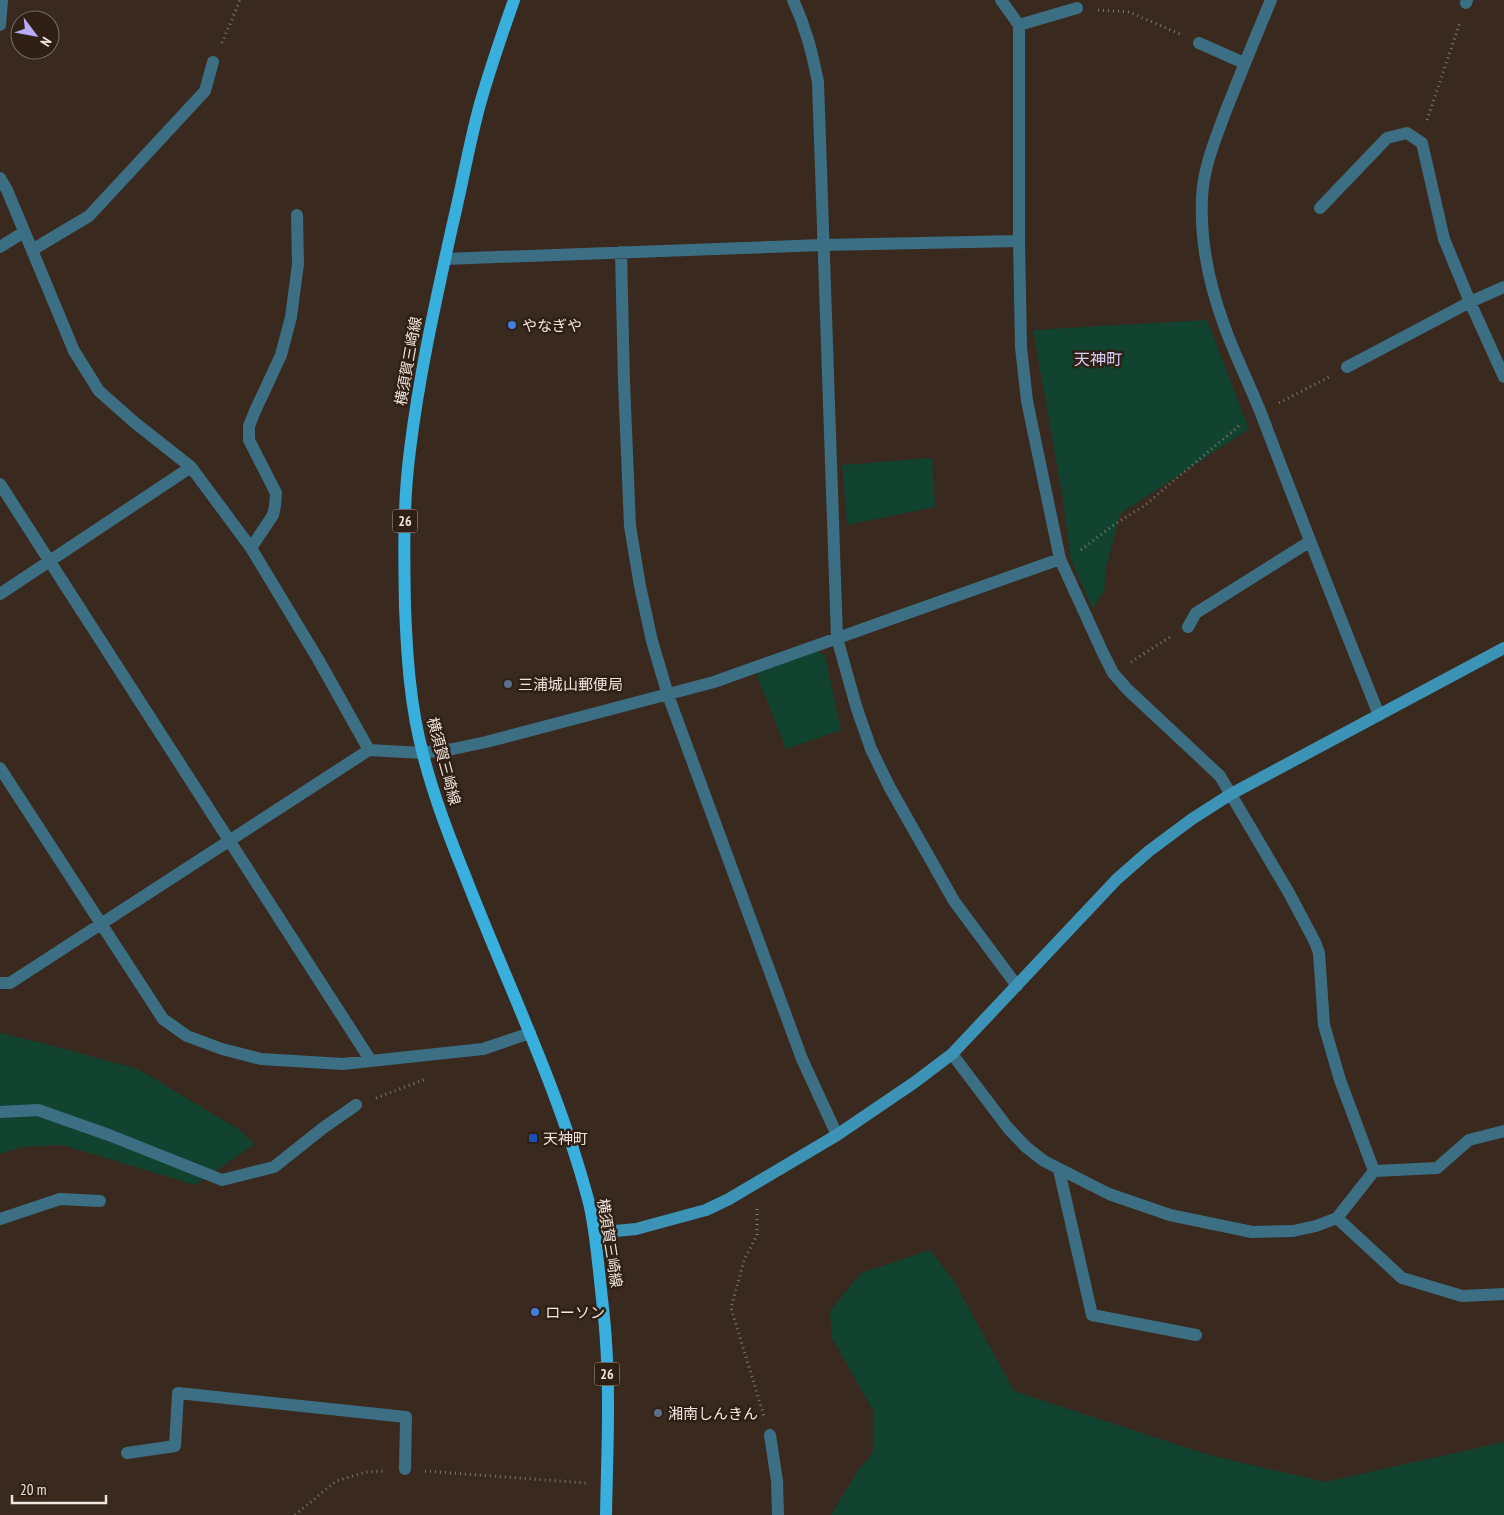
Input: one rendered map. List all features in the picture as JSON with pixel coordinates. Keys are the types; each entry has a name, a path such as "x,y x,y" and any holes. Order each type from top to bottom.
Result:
{"main road":[{"name":"横須賀三崎線","path":"514,0 496,50 479,108 431,323 415,413 406,486 404,583 406,643 411,695 422,753 451,841 530,1033 568,1134 589,1205 595,1233 606,1344 608,1383 606,1515"}],"street":[{"path":"0,25 2,0"},
{"path":"793,0 800,14 811,48 818,82 837,638 856,706 871,749 890,788 954,901 1017,986"},
{"path":"1001,0 1019,25 1021,347 1028,401 1061,561 1113,673 1127,689 1220,776 1289,893 1315,942 1318,953 1324,1025 1340,1080 1374,1171"},
{"path":"1270,0 1244,63 1208,165 1202,196 1204,253 1223,324 1260,412 1309,542 1378,715"},
{"path":"1019,25 1077,8"},
{"path":"1199,43 1244,63"},
{"path":"32,250 89,216 205,91 213,62"},
{"path":"1320,208 1388,138 1407,133 1422,143 1444,240 1504,377"},
{"path":"0,178 7,190 74,350 99,391 134,422 191,467 251,548 318,659 369,750"},
{"path":"251,548 273,515 276,494 249,440 249,426 254,410 281,355 291,317 298,264 298,215"},
{"path":"0,247 24,232"},
{"path":"445,259 823,245 1019,241"},
{"path":"621,252 624,401 630,526 650,632 668,695 802,1059 837,1134"},
{"path":"1347,367 1470,302 1504,287"},
{"path":"0,594 191,467"},
{"path":"0,484 371,1061"},
{"path":"1188,627 1196,613 1309,542"},
{"path":"0,983 10,983 369,750 422,753 486,742 668,695 714,682 1061,561"},
{"path":"595,1233 636,1229 706,1210 729,1200 837,1134 915,1082 952,1054 1117,879 1149,851 1231,794 1504,648"},
{"path":"0,768 163,1019 187,1036 222,1049 261,1059 343,1064 483,1049 530,1033"},
{"path":"952,1054 1008,1128 1026,1147 1059,1170 1108,1194 1170,1215 1252,1232 1293,1232 1337,1218 1374,1171 1437,1168 1468,1140 1504,1131"},
{"path":"0,1112 38,1110 109,1135 222,1180 274,1167 323,1128 356,1105"},
{"path":"1059,1170 1092,1314 1196,1335"},
{"path":"0,1219 60,1199 100,1201"},
{"path":"1337,1218 1402,1278 1462,1296 1504,1294"},
{"path":"127,1453 175,1446 178,1393 406,1417 405,1469"},
{"path":"770,1436 777,1482 778,1515"}],"path":[{"path":"213,62 240,0"},
{"path":"1422,143 1428,117 1467,1"},
{"path":"1077,8 1129,12 1199,43"},
{"path":"1061,561 1144,506 1244,421 1347,367"},
{"path":"1113,673 1188,627"},
{"path":"756,1183 757,1235 744,1260 731,1308 770,1436"},
{"path":"295,1515 336,1480 366,1472 405,1469 607,1484"}],"green space":[{"path":"1207,320 1249,429 1120,514 1106,568 1104,591 1093,609 1071,560 1063,500 1033,330"},
{"path":"932,458 935,507 847,525 842,465"},
{"path":"816,651 825,655 841,730 786,749 756,673"},
{"path":"0,1033 138,1069 238,1129 255,1144 195,1185 63,1145 22,1147 0,1154"},
{"path":"930,1250 954,1281 1014,1391 1209,1455 1325,1482 1504,1442 1504,1515 831,1515 857,1472 873,1452 874,1412 832,1338 830,1311 861,1273"}],"place":[{"name":"やなぎや","path":"512,325"},
{"name":"三浦城山郵便局","path":"508,684"},
{"name":"天神町","path":"533,1138"},
{"name":"ローソン","path":"535,1312"},
{"name":"湘南しんきん","path":"658,1413"}],"district":[{"name":"天神町","path":"1098,359"}]}
